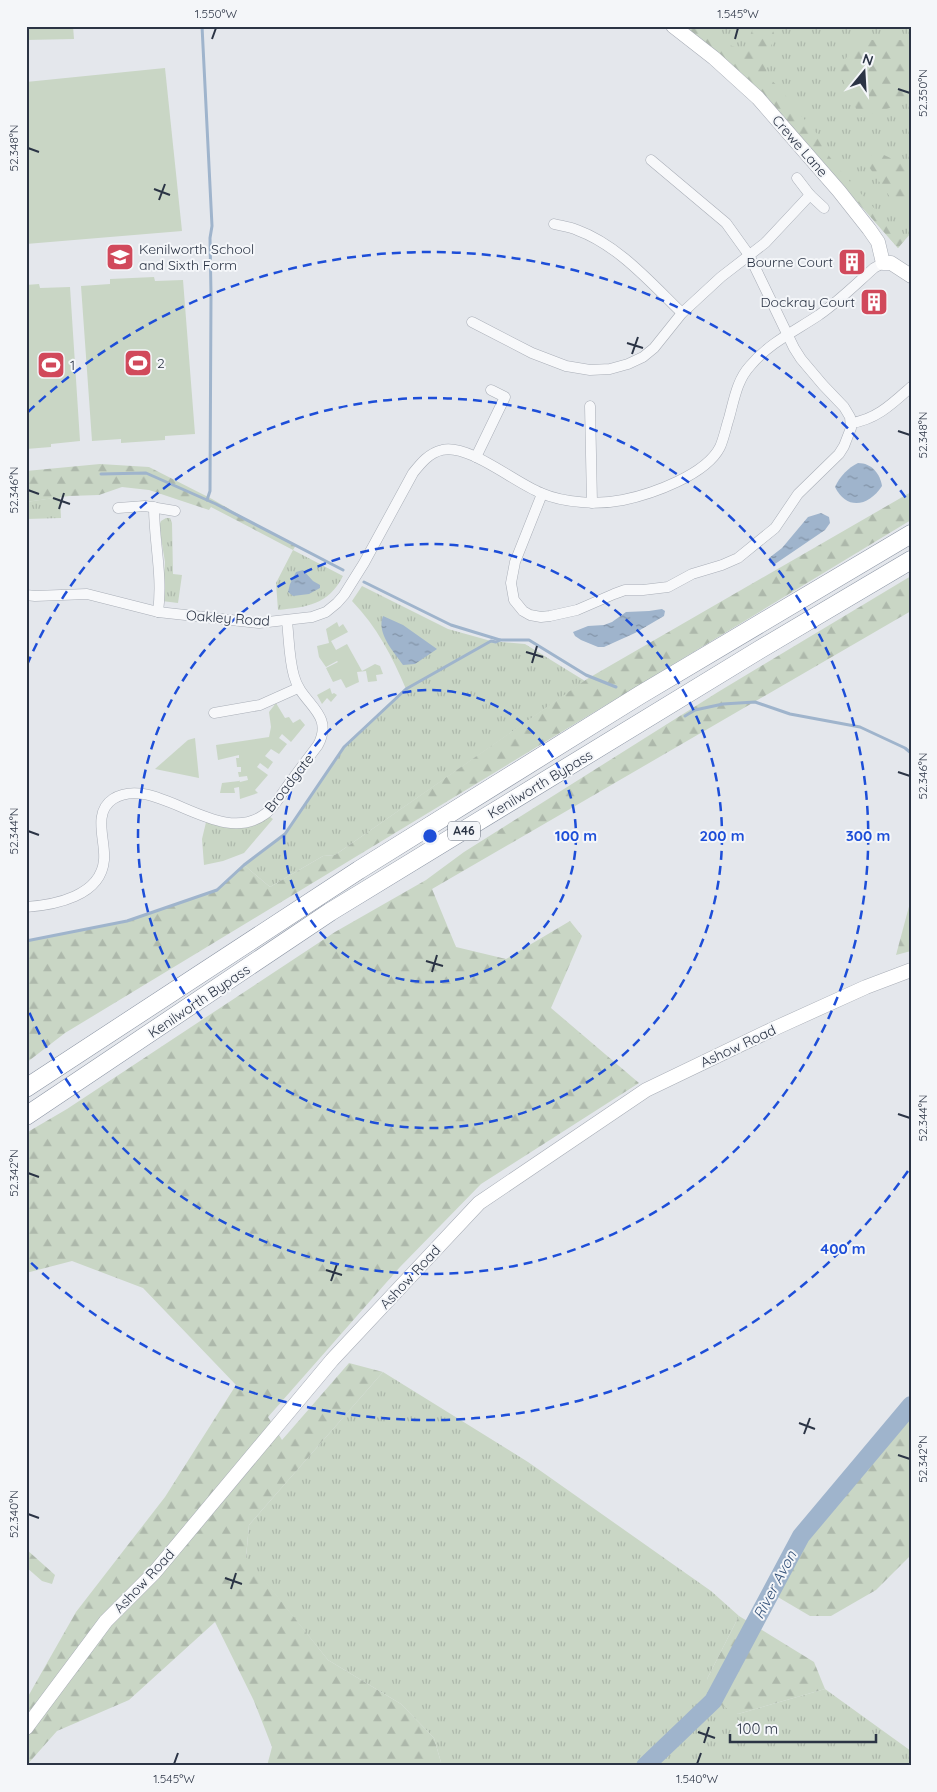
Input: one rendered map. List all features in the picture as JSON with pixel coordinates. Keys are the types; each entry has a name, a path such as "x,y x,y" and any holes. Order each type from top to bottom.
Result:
{"highway":[{"name":"Kenilworth Bypass","path":"26,1088 367,865 640,695 911,534"},
{"name":"Kenilworth Bypass","path":"26,1116 330,912 758,650 911,560"}],"main road":[{"name":"Crewe Lane","path":"673,26 714,58 758,98 839,191 869,229 878,242 883,262"},
{"path":"883,262 890,263 911,276"},
{"name":"Ashow Road","path":"26,1728 106,1621 154,1574 332,1360 479,1203 646,1090 771,1030 866,987 911,970"}],"street":[{"path":"542,494 515,562 510,583 512,594 519,606 530,615 541,617 577,610 625,590 668,587 684,577 738,558 775,528 798,494 839,454 849,434 850,417 844,407 801,359 749,255 726,223 651,160"},
{"path":"797,178 810,195 824,208"},
{"path":"472,322 504,333 532,353 566,366 590,370 610,369 628,364 654,348 682,313 765,243 810,195"},
{"path":"554,224 577,230 608,246 648,280 682,313"},
{"path":"491,390 505,397 476,457 542,494 575,501 592,503 622,500 660,488 695,472 705,465 719,447 734,396 748,367 763,352 821,314 883,262"},
{"path":"851,423 869,419 886,408 911,387"},
{"path":"590,406 592,503"},
{"name":"Oakley Road","path":"26,595 87,594 158,612 259,623 312,617 326,612 337,603 364,563 412,473 422,461 444,449 476,457"},
{"path":"154,507 154,526 160,575 158,612"},
{"path":"118,508 154,507 176,511"},
{"name":"Broadgate","path":"26,907 56,902 71,897 84,891 97,881 103,868 104,860 101,827 102,813 112,800 119,796 135,794 157,798 173,802 199,816 224,822 247,822 266,814 318,745 323,736 324,729 322,718 298,688 293,676 287,621"},
{"path":"214,713 260,705 298,688"}],"green space":[{"path":"26,26 73,26 74,39 26,40"},
{"path":"680,26 911,26 911,233 898,248 763,95"},
{"path":"680,26 703,26 732,46 744,50 754,26 771,26 775,36 764,64 769,78 782,90 791,104 819,136 826,152 843,174 904,241 898,248 763,95"},
{"path":"855,40 911,40 911,101 859,118 852,97 839,73"},
{"path":"165,68 182,231 26,244 26,82"},
{"path":"873,150 897,161 911,159 911,227 869,167"},
{"name":"2","path":"154,277 155,281 183,280 195,434 165,436 165,440 121,443 121,439 92,441 81,286 110,284 110,279"},
{"name":"1","path":"39,284 40,288 70,287 80,441 51,444 51,447 26,449 26,285"},
{"path":"100,464 149,467 296,545 293,550 211,507 209,510 149,490 122,487 99,495 69,496 26,502 26,471"},
{"path":"911,492 911,520 65,1033 26,1063 26,941 127,921 217,890 244,865 270,887 323,856 335,855 587,679"},
{"path":"60,497 61,518 26,519 26,502"},
{"path":"170,518 172,523 173,574 182,575 178,603 162,601 165,562 159,526 161,521"},
{"path":"293,550 343,576 331,593 316,603 298,608 278,610 276,583"},
{"path":"911,576 911,611 432,889 456,947 506,959 570,921 582,936 551,1008 639,1083 481,1184 400,1267 268,1417 282,1440 349,1363 383,1372 249,1525 246,1557 328,1660 401,1704 434,1738 442,1766 267,1766 272,1747 254,1701 215,1622 129,1700 57,1731 26,1766 26,1700 76,1612 165,1497 236,1385 143,1288 72,1261 26,1273 26,1133 67,1109 335,932 426,880 464,852 718,692"},
{"path":"362,586 448,629 491,641 525,644 585,681 335,855 323,856 270,887 244,865 285,834 344,747 406,689 383,642 352,601"},
{"path":"337,622 339,627 343,624 348,632 331,641 336,650 347,644 362,671 375,664 380,666 383,674 376,675 377,681 368,682 366,671 357,672 359,682 346,688 341,679 333,682 326,668 338,662 326,667 319,657 317,646 329,643 326,629"},
{"path":"330,688 332,694 337,695 331,702 327,698 322,704 317,695"},
{"path":"276,703 285,718 289,717 293,723 300,719 305,725 291,742 282,734 279,738 287,744 279,754 271,749 265,756 273,762 268,769 260,763 257,767 268,775 255,790 258,793 240,799 239,787 234,788 235,793 220,793 222,783 248,780 247,776 239,777 238,772 241,772 241,767 237,767 236,758 239,758 239,755 218,760 216,745 269,737 271,727 269,712"},
{"path":"195,738 199,778 155,769 188,740"},
{"path":"266,814 273,819 244,853 223,861 204,865 202,839 207,818 224,822"},
{"path":"911,899 911,951 896,955"},
{"path":"383,1372 528,1462 711,1591 739,1616 707,1679 738,1714 825,1689 911,1751 911,1766 442,1766 434,1738 401,1704 328,1660 246,1558 249,1525"},
{"path":"911,1405 911,1555 876,1590 831,1616 810,1616 771,1593 801,1536"},
{"path":"26,1549 55,1575 52,1584 42,1581 26,1567"},
{"path":"739,1616 814,1662 825,1689 738,1714 713,1701 707,1679"}],"water":[{"path":"858,463 863,463 875,470 882,486 871,498 858,503 852,503 840,495 835,487 839,479"},
{"path":"821,513 829,517 830,523 825,530 775,564 770,563 769,558 782,548 808,517"},
{"path":"303,570 313,581 320,585 320,588 309,594 293,596 288,592 290,584 296,572"},
{"path":"662,609 665,611 664,616 635,633 604,647 598,647 581,640 573,632 588,626 604,625 612,622 626,612"},
{"path":"383,616 403,625 437,649 415,664 403,665 384,636 381,622"}],"waterway":[{"path":"202,26 212,226 210,238 210,491 207,500"},
{"path":"101,474 146,473 216,504 343,570"},
{"path":"364,582 451,625 500,640 529,640 586,675 616,687"},
{"path":"26,941 127,921 217,890 244,865 285,834 344,747 406,689 491,641 496,642 500,640"},
{"path":"685,716 695,710 723,704 755,702 790,714 860,727 905,748 911,753"},
{"name":"River Avon","path":"645,1766 713,1701 801,1536 911,1405"}],"place":[{"name":"Kenilworth School and Sixth Form","path":"120,257"},
{"name":"Bourne Court","path":"852,262"},
{"name":"Dockray Court","path":"874,302"},
{"name":"2","path":"138,363"},
{"name":"1","path":"51,365"}]}
